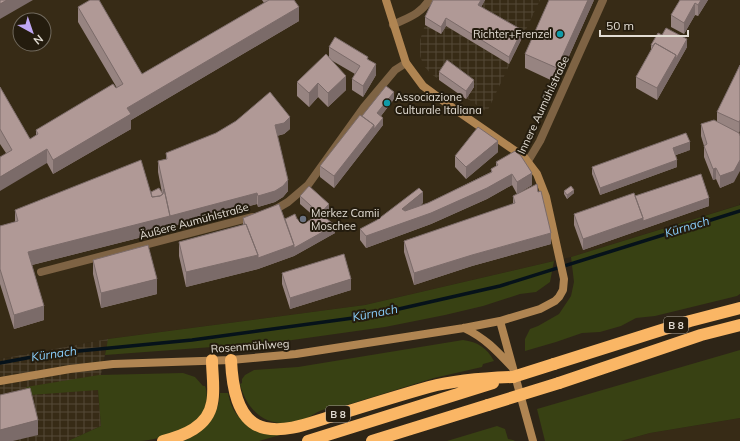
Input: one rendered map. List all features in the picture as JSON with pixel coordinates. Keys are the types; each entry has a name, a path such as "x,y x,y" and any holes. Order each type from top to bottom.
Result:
{"highway":[{"name":"B 8","path":"231,360 232,381 238,404 250,421 264,428 283,429 305,424 430,387 470,379 513,373 554,364 690,321 740,308"},
{"name":"B 8","path":"372,441 559,383 701,336 740,326"},
{"path":"163,441 178,437 195,429 206,416 212,404 212,360"},
{"name":"B 8","path":"308,441 481,386 513,373"},
{"name":"B 8","path":"399,441 422,425"}],"street":[{"path":"386,0 406,63 423,86 528,161"},
{"path":"393,25 418,13 426,7 429,0"},
{"name":"Innere Aumühlstraße","path":"500,321 540,309 555,301 562,290 564,279 546,197 537,174 528,161 540,141 603,0"},
{"name":"Äußere Aumühlstraße","path":"41,272 272,212 288,202 308,185 364,107 395,70 406,63"},
{"path":"500,321 513,373 533,441"},
{"name":"Rosenmühlweg","path":"0,381 70,369 113,364 231,360 296,354 500,321"},
{"path":"464,328 478,335 494,348 513,373"}],"shaded area":[{"path":"0,0 740,0 739,205 571,257 365,305 108,339 0,359"},
{"path":"438,0 540,0 487,112 431,74 424,66 420,56 420,40 425,25"},
{"path":"108,339 98,390 101,426 68,441 0,441 0,359"},
{"path":"740,418 740,441 621,441 650,433"}],"green space":[{"path":"740,205 740,294 655,316 636,318 621,326 600,332 582,333 525,351 525,339 530,329 559,314 571,296 574,282 571,257"},
{"path":"554,261 550,282 536,292 520,294 483,306 445,315 385,327 278,342 105,355 108,339 365,305"},
{"path":"463,340 482,346 494,361 483,364 482,367 434,378 334,409 323,410 297,421 285,423 265,419 250,406 244,396 240,384 242,383 242,379 245,375 254,370 298,367"},
{"path":"740,350 740,418 650,433 621,441 545,441 537,409"},
{"path":"183,373 195,377 203,386 205,386 207,398 204,410 193,423 185,428 166,436 139,441 68,441 101,426 98,390 30,395 26,387 99,375"},
{"path":"220,393 228,393 235,413 241,419 254,425 287,433 259,441 183,441 191,438 209,423 217,409"},
{"path":"497,426 505,429 508,439 515,441 447,441"}],"building":[{"path":"0,0 7,0 0,4"},
{"path":"90,0 99,0 142,74 269,0 294,0 299,7 127,108 131,114 53,160 47,149 0,177 0,157 12,150 0,129 0,87 30,139 38,134 36,130 113,84 116,88 123,84 78,7"},
{"path":"433,0 481,0 478,5 522,30 509,57 446,18 441,27 425,17"},
{"name":"Richter+Frenzel","path":"549,0 588,0 557,68 525,54"},
{"path":"680,0 701,0 698,5 695,3 684,23 671,15"},
{"path":"666,28 687,39 676,59 676,55 655,43 653,46 651,45 658,33 662,35"},
{"path":"335,37 368,57 367,59 376,64 363,86 352,79 360,66 329,47"},
{"path":"655,43 676,55 657,88 636,77"},
{"path":"326,54 346,76 328,93 318,83 309,93 297,82"},
{"path":"447,60 474,80 466,91 439,72"},
{"path":"740,65 740,120 739,122 717,112"},
{"path":"386,86 394,92 377,113 383,118 374,129 374,125 362,116"},
{"path":"270,92 290,117 284,123 275,125 288,180 283,186 275,191 258,196 257,193 170,216 158,161 167,159 166,153 216,133 236,121"},
{"path":"360,115 374,125 334,176 320,166"},
{"path":"714,120 739,133 740,136 740,160 734,171 720,176 716,168 713,169 704,146 707,144 701,124"},
{"path":"478,127 498,141 466,167 455,156"},
{"path":"686,133 690,142 673,148 677,160 600,188 592,167"},
{"path":"515,151 521,156 532,173 517,182 512,174 487,188 431,213 366,236 360,229 377,220 419,188 423,192 402,209 405,211 428,203 492,172 491,169 498,165 496,162"},
{"path":"141,160 152,197 163,194 164,189 170,216 28,252 44,306 14,315 0,269 0,226 18,221 15,210"},
{"path":"701,174 709,198 643,221 635,196"},
{"path":"537,184 538,192 541,191 551,233 414,273 404,241 515,203 513,196"},
{"path":"309,186 329,204 320,214 300,196"},
{"path":"571,186 574,190 567,195 564,191"},
{"path":"159,188 163,194 152,197 151,192"},
{"path":"634,193 643,218 583,239 574,214"},
{"path":"279,204 294,245 258,258 243,218"},
{"path":"295,214 297,219 305,223 320,214 335,225 294,248 285,219"},
{"path":"246,224 258,255 186,272 179,242"},
{"path":"148,245 157,279 101,293 93,260"},
{"path":"344,254 351,279 290,298 282,273"},
{"path":"30,388 38,420 0,430 0,395"}],"waterway":[{"name":"Kürnach","path":"0,363 48,354 192,340 368,316 500,286 740,211"}],"place":[{"name":"Richter+Frenzel","path":"560,34"},
{"name":"Associazione Culturale Italiana","path":"387,103"},
{"name":"Merkez Camii Moschee","path":"303,219"}]}
